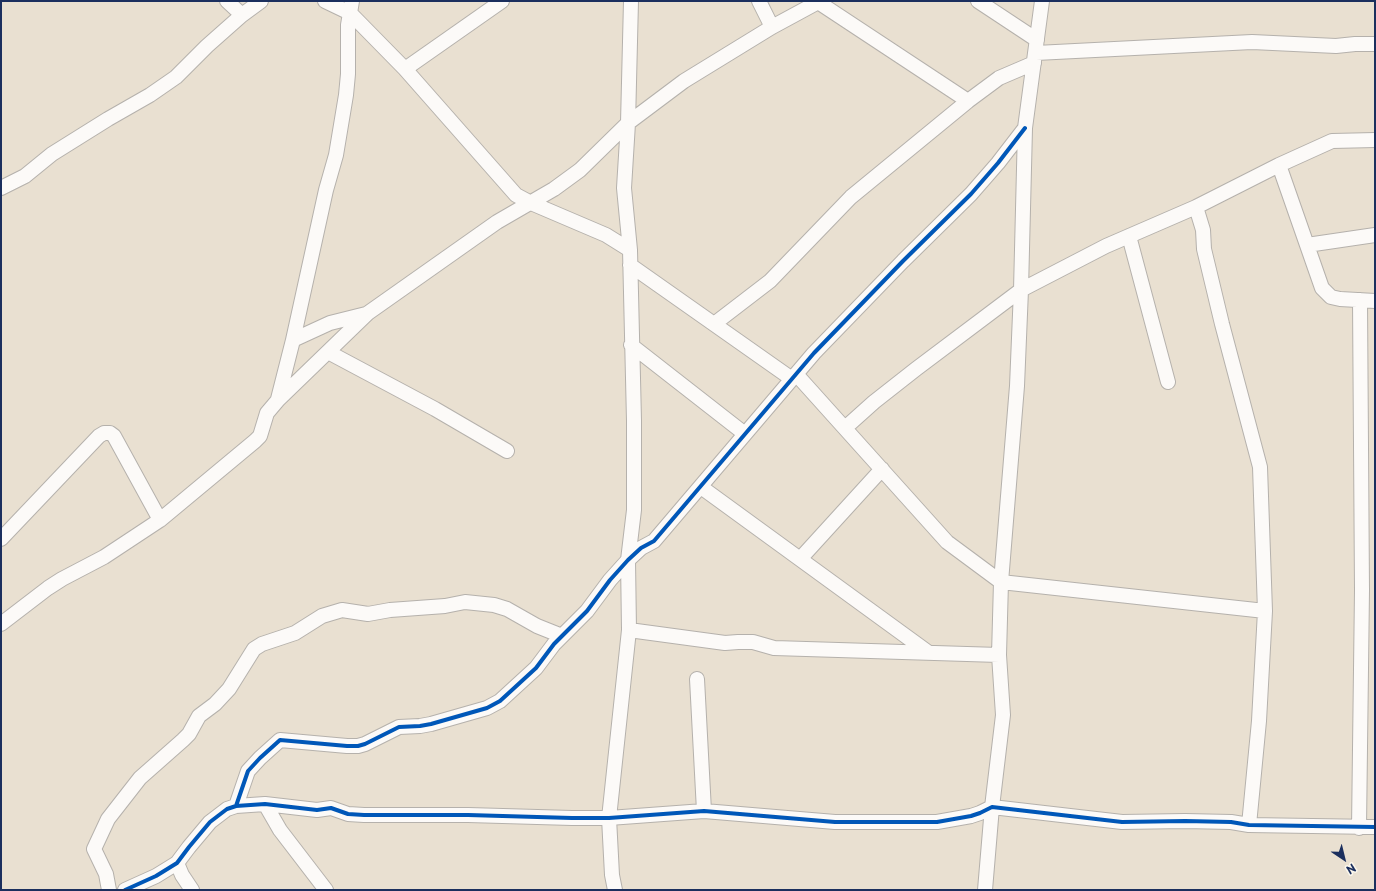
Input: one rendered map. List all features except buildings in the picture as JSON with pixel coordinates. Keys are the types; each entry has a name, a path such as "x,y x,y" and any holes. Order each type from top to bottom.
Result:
{"street":[{"path":"227,1 242,15"},
{"path":"1,188 25,176 52,154 150,95 176,77 207,46 242,15 261,1"},
{"path":"325,1 351,7 404,70 516,195 531,203 606,235 630,250"},
{"path":"404,70 502,1"},
{"path":"615,890 612,875 608,818 629,630 628,560 634,510 634,421 631,345 630,250 624,188 628,123 632,1"},
{"path":"758,1 772,27"},
{"path":"978,1 1036,52"},
{"path":"985,890 992,807 1003,715 999,655 1001,582 1017,386 1025,128 1042,1"},
{"path":"1,624 48,588 104,557 160,520 260,436 267,413 278,400 368,313 497,222 554,189 580,170 628,123 684,81 772,27 819,2 968,101"},
{"path":"278,400 293,340 326,190 336,155 344,112 348,74 348,25 351,7"},
{"path":"714,324 770,281 851,197 968,101 1036,52 1252,42 1336,46 1375,44"},
{"path":"236,806 248,771 280,740 358,746 398,727 431,724 487,708 500,701 530,674 562,636 587,611 610,580 628,560 641,548 654,541 830,336 971,194 998,164 1025,128"},
{"path":"845,428 911,372 1021,290 1106,246 1196,207 1332,141 1375,140"},
{"path":"1278,166 1322,288 1331,297 1375,301"},
{"path":"1196,207 1203,230 1204,249 1222,324 1260,467 1266,611 1259,721 1249,825"},
{"path":"1307,245 1375,235"},
{"path":"1129,236 1168,382"},
{"path":"630,265 714,324 794,377 845,428 947,542 1001,582 1266,611"},
{"path":"1359,828 1362,590 1360,300"},
{"path":"293,340 330,323 368,313"},
{"path":"631,345 745,434"},
{"path":"328,352 435,409 507,451"},
{"path":"1,539 99,436 104,433 110,433 114,436 160,520"},
{"path":"800,559 882,469"},
{"path":"701,487 929,653"},
{"path":"109,890 106,874 94,849 108,819 140,778 184,740 199,716 215,704 229,689 254,649 262,644 288,636 322,616 342,610 368,614 390,610 445,606 465,602 494,605 507,609 538,626 562,636"},
{"path":"629,630 725,643 753,642 774,648 999,655"},
{"path":"697,679 704,812"},
{"path":"125,890 156,876 177,864 210,822 227,809 236,806 265,804 317,810 331,808 348,814 364,815 468,815 608,818 704,812 835,822 937,822 971,816 992,807 1122,822 1185,821 1231,822 1249,825 1359,828 1375,827"},
{"path":"265,804 280,830 326,890"},
{"path":"177,864 192,890"}],"cycle path":[{"path":"236,806 248,771 280,740 358,746 399,727 431,724 487,708 500,701 536,668 554,644 587,611 610,580 628,560 641,548 654,541 814,353 903,261 971,194 998,163 1025,128"},
{"path":"125,890 156,876 177,863 210,822 227,809 236,806 265,804 317,810 331,808 348,814 364,815 468,815 609,818 704,811 835,822 937,822 971,816 992,807 1122,822 1185,821 1231,822 1249,825 1375,827"}]}
